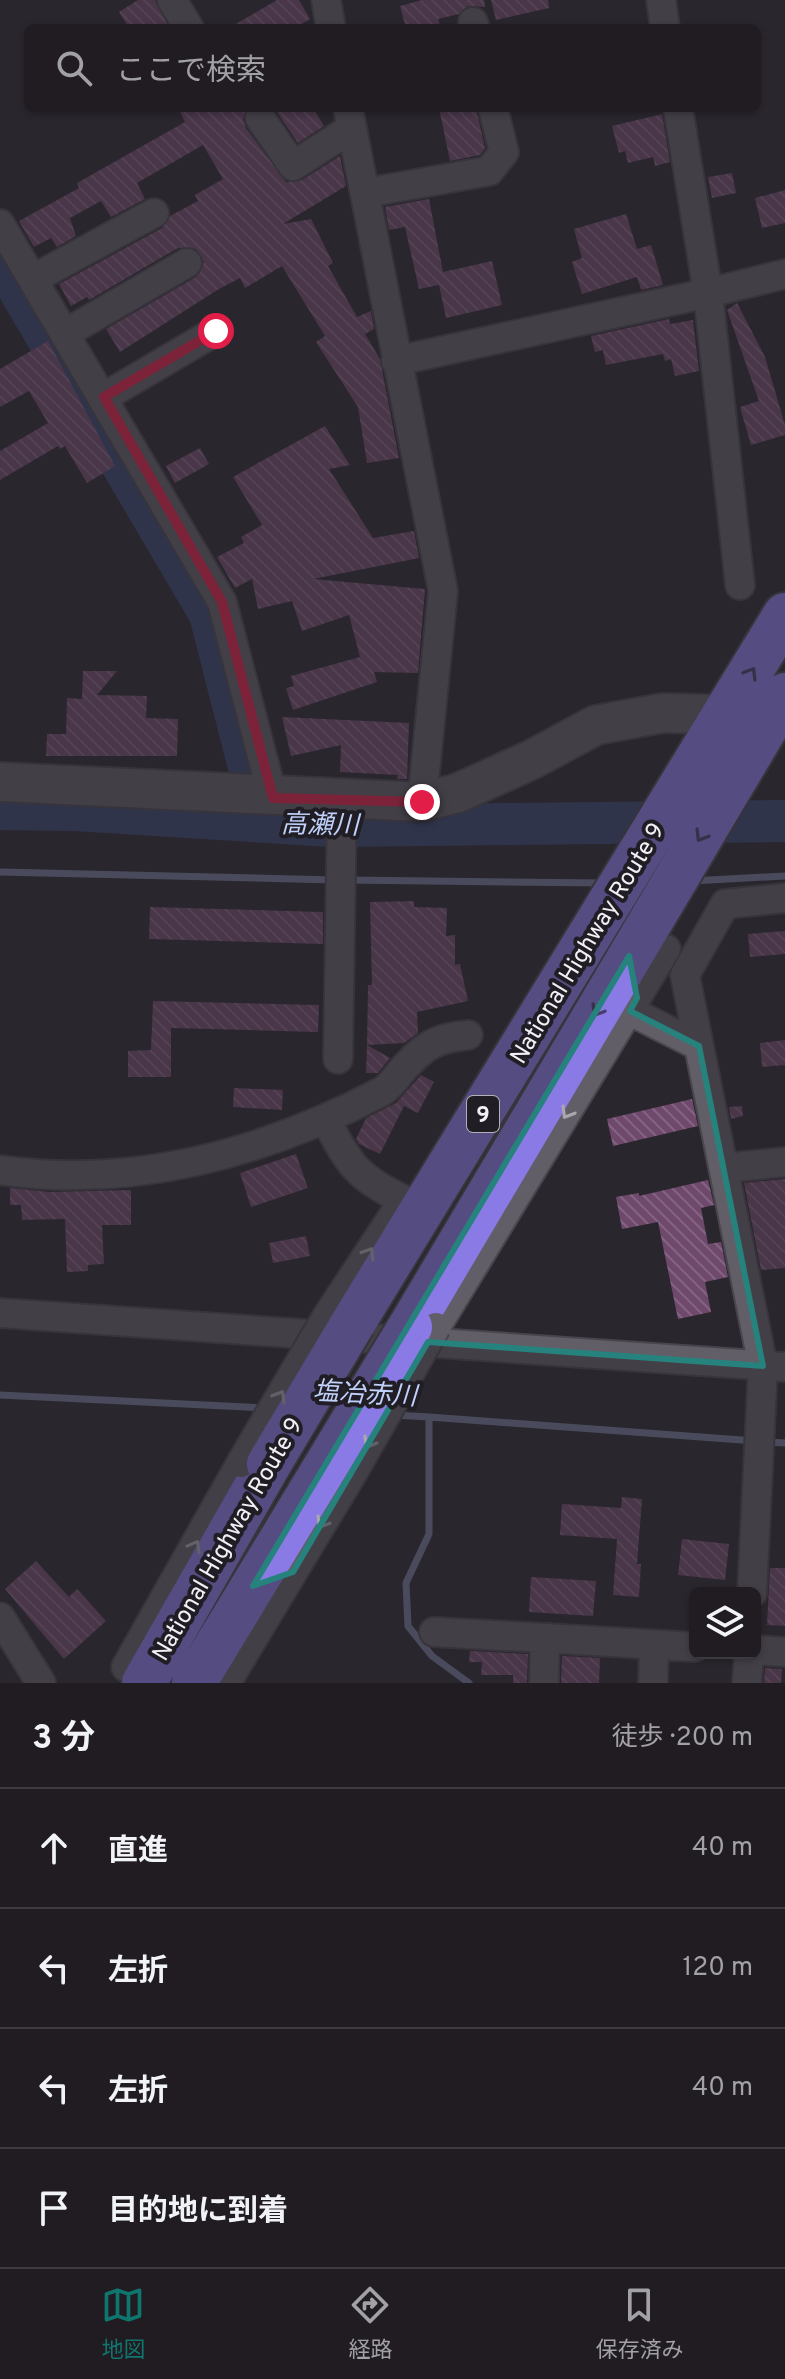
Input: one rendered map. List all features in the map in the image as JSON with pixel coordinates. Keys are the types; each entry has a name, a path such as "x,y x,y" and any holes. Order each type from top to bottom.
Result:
{"highway":[{"name":"National Highway Route 9","path":"639,932 696,764 785,615"},
{"name":"National Highway Route 9","path":"194,1683 273,1579 423,1327 639,932 740,769 780,711"},
{"name":"National Highway Route 9","path":"142,1671 255,1463 563,961 639,932"}],"street":[{"path":"172,0 187,24"},
{"path":"326,0 330,24"},
{"path":"661,0 664,24"},
{"path":"365,193 489,171 504,152 494,112"},
{"path":"679,112 708,293 740,585"},
{"path":"260,118 293,166 350,118 443,591 422,802"},
{"path":"33,279 154,213"},
{"path":"0,224 222,602 273,798"},
{"path":"66,333 187,263"},
{"path":"396,361 785,274"},
{"path":"104,397 216,331"},
{"path":"0,782 273,798 422,802 458,793 533,759 596,725 663,713 780,711"},
{"path":"338,1059 342,800"},
{"path":"753,1587 774,1367 724,1168 685,975 725,904 785,898"},
{"path":"423,1327 633,1004 639,932"},
{"path":"340,1320 404,1200 530,992 563,961"},
{"path":"633,1004 699,1046"},
{"path":"0,1170 116,1174 217,1158 326,1120 389,1088 406,1065 436,1039 468,1035"},
{"path":"326,1120 344,1155 369,1184 404,1200"},
{"path":"724,1168 785,1162"},
{"path":"0,1313 774,1367"},
{"path":"142,1671 157,1614 255,1463"},
{"path":"226,1683 273,1579"},
{"path":"0,1617 41,1683"},
{"path":"434,1632 689,1647"},
{"path":"544,1683 545,1638"},
{"path":"653,1683 654,1646"},
{"path":"761,1650 785,1652"},
{"path":"747,1683 749,1659"}],"highlighted area":[{"path":"629,956 637,998 630,1011 699,1046 763,1366 428,1342 293,1572 253,1586"}],"building":[{"path":"138,0 155,0 167,24 126,24 119,12"},
{"path":"277,0 299,0 310,19 302,24 236,24"},
{"path":"422,0 484,0 485,7 468,6 459,14 438,19 440,24 405,24 400,6"},
{"path":"491,0 548,0 549,8 496,20"},
{"path":"180,112 246,112 243,119 246,128 286,182 302,180 340,156 346,186 283,224 311,219 333,263 328,266 357,317 371,311 374,329 365,334 380,359 399,458 367,463 358,407 316,342 325,336 282,266 245,288 240,278 219,289 120,352 106,329 196,277 204,262 196,249 178,248 89,300 87,297 71,306 59,284 162,228 170,216 198,201 195,195 223,179 203,145 137,183 145,199 111,217 101,201 70,218 76,236 57,247 51,238 34,247 19,221 79,188 77,183 185,122"},
{"path":"277,112 315,112 324,126 298,143"},
{"path":"440,112 477,112 485,148 480,155 450,161"},
{"path":"662,114 670,162 655,166 653,157 628,163 625,151 619,153 612,126"},
{"path":"732,173 736,193 712,198 708,177"},
{"path":"785,190 785,223 762,228 755,198"},
{"path":"429,199 443,272 492,261 502,305 446,318 439,285 419,289 405,227 389,230 385,207"},
{"path":"626,214 637,249 651,245 663,285 641,290 637,277 582,294 572,262 582,258 574,229"},
{"path":"737,303 765,357 785,425 785,435 751,445 740,407 759,401 727,310"},
{"path":"669,319 670,324 693,320 699,371 675,376 671,359 665,361 663,354 606,365 603,350 595,352 591,336"},
{"path":"48,341 115,466 87,483 65,446 60,449 58,446 0,480 0,451 48,423 29,391 0,407 0,369"},
{"path":"325,426 350,465 329,469 373,538 414,531 419,558 313,579 425,589 418,673 374,672 377,682 293,710 286,688 294,686 291,676 360,657 349,615 302,631 292,601 258,609 252,579 235,588 217,557 244,543 241,537 262,525 233,477"},
{"path":"200,448 209,464 175,483 166,466"},
{"path":"83,671 117,671 97,695 147,696 146,718 178,719 177,756 46,756 47,734 66,734 67,698 82,699"},
{"path":"282,717 409,723 407,779 397,779 398,775 340,772 341,745 291,756"},
{"path":"414,901 414,907 447,908 446,936 455,935 455,965 460,964 468,1001 417,1012 418,1033 404,1043 367,1045 368,985 372,985 370,902"},
{"path":"150,907 323,912 323,944 149,939"},
{"path":"785,931 785,954 750,957 748,934"},
{"path":"153,1001 319,1005 318,1032 171,1028 171,1077 128,1077 128,1051 151,1050"},
{"path":"785,1040 785,1065 762,1067 760,1043"},
{"path":"367,1045 390,1058 378,1073 366,1073"},
{"path":"421,1075 434,1082 418,1113 404,1106 380,1154 359,1144 356,1139 366,1118 396,1103"},
{"path":"234,1088 283,1090 282,1110 233,1107"},
{"path":"692,1099 698,1126 613,1146 607,1119"},
{"path":"742,1106 743,1116 731,1119 729,1107"},
{"path":"296,1154 308,1188 251,1207 240,1173"},
{"path":"785,1179 785,1268 761,1270 744,1183"},
{"path":"708,1180 714,1205 701,1208 708,1244 721,1242 728,1277 705,1282 711,1312 678,1319 658,1222 622,1229 616,1197 639,1193 639,1196"},
{"path":"10,1188 50,1192 131,1190 131,1225 102,1225 104,1264 88,1265 88,1271 67,1272 65,1219 22,1220 21,1205 10,1205"},
{"path":"306,1236 310,1256 273,1263 269,1243"},
{"path":"622,1497 642,1499 637,1564 641,1564 639,1597 613,1595 617,1539 560,1535 562,1504 621,1508"},
{"path":"682,1539 729,1544 725,1580 678,1575"},
{"path":"36,1561 69,1597 77,1589 106,1621 64,1659 5,1589"},
{"path":"770,1568 785,1568 785,1626 767,1625"},
{"path":"531,1577 596,1581 593,1616 529,1612"},
{"path":"470,1651 528,1654 527,1683 513,1683 513,1675 481,1675 482,1662 469,1662"},
{"path":"562,1656 600,1658 599,1683 561,1683"},
{"path":"765,1668 782,1669 781,1683 764,1683"}],"waterway":[{"path":"0,257 210,614 262,818"},
{"name":"高瀬川","path":"0,809 76,810 332,826 785,821"},
{"path":"0,872 335,880"},
{"path":"691,881 785,876"},
{"path":"347,880 603,883"},
{"name":"塩冶赤川","path":"0,1395 266,1408"},
{"name":"塩冶赤川","path":"394,1415 429,1417 429,1534 406,1583 408,1626 432,1656 469,1683"},
{"path":"429,1417 755,1441"},
{"path":"767,1442 785,1443"}],"route":[{"path":"216,331 104,397 222,602 273,798 422,802"}]}
